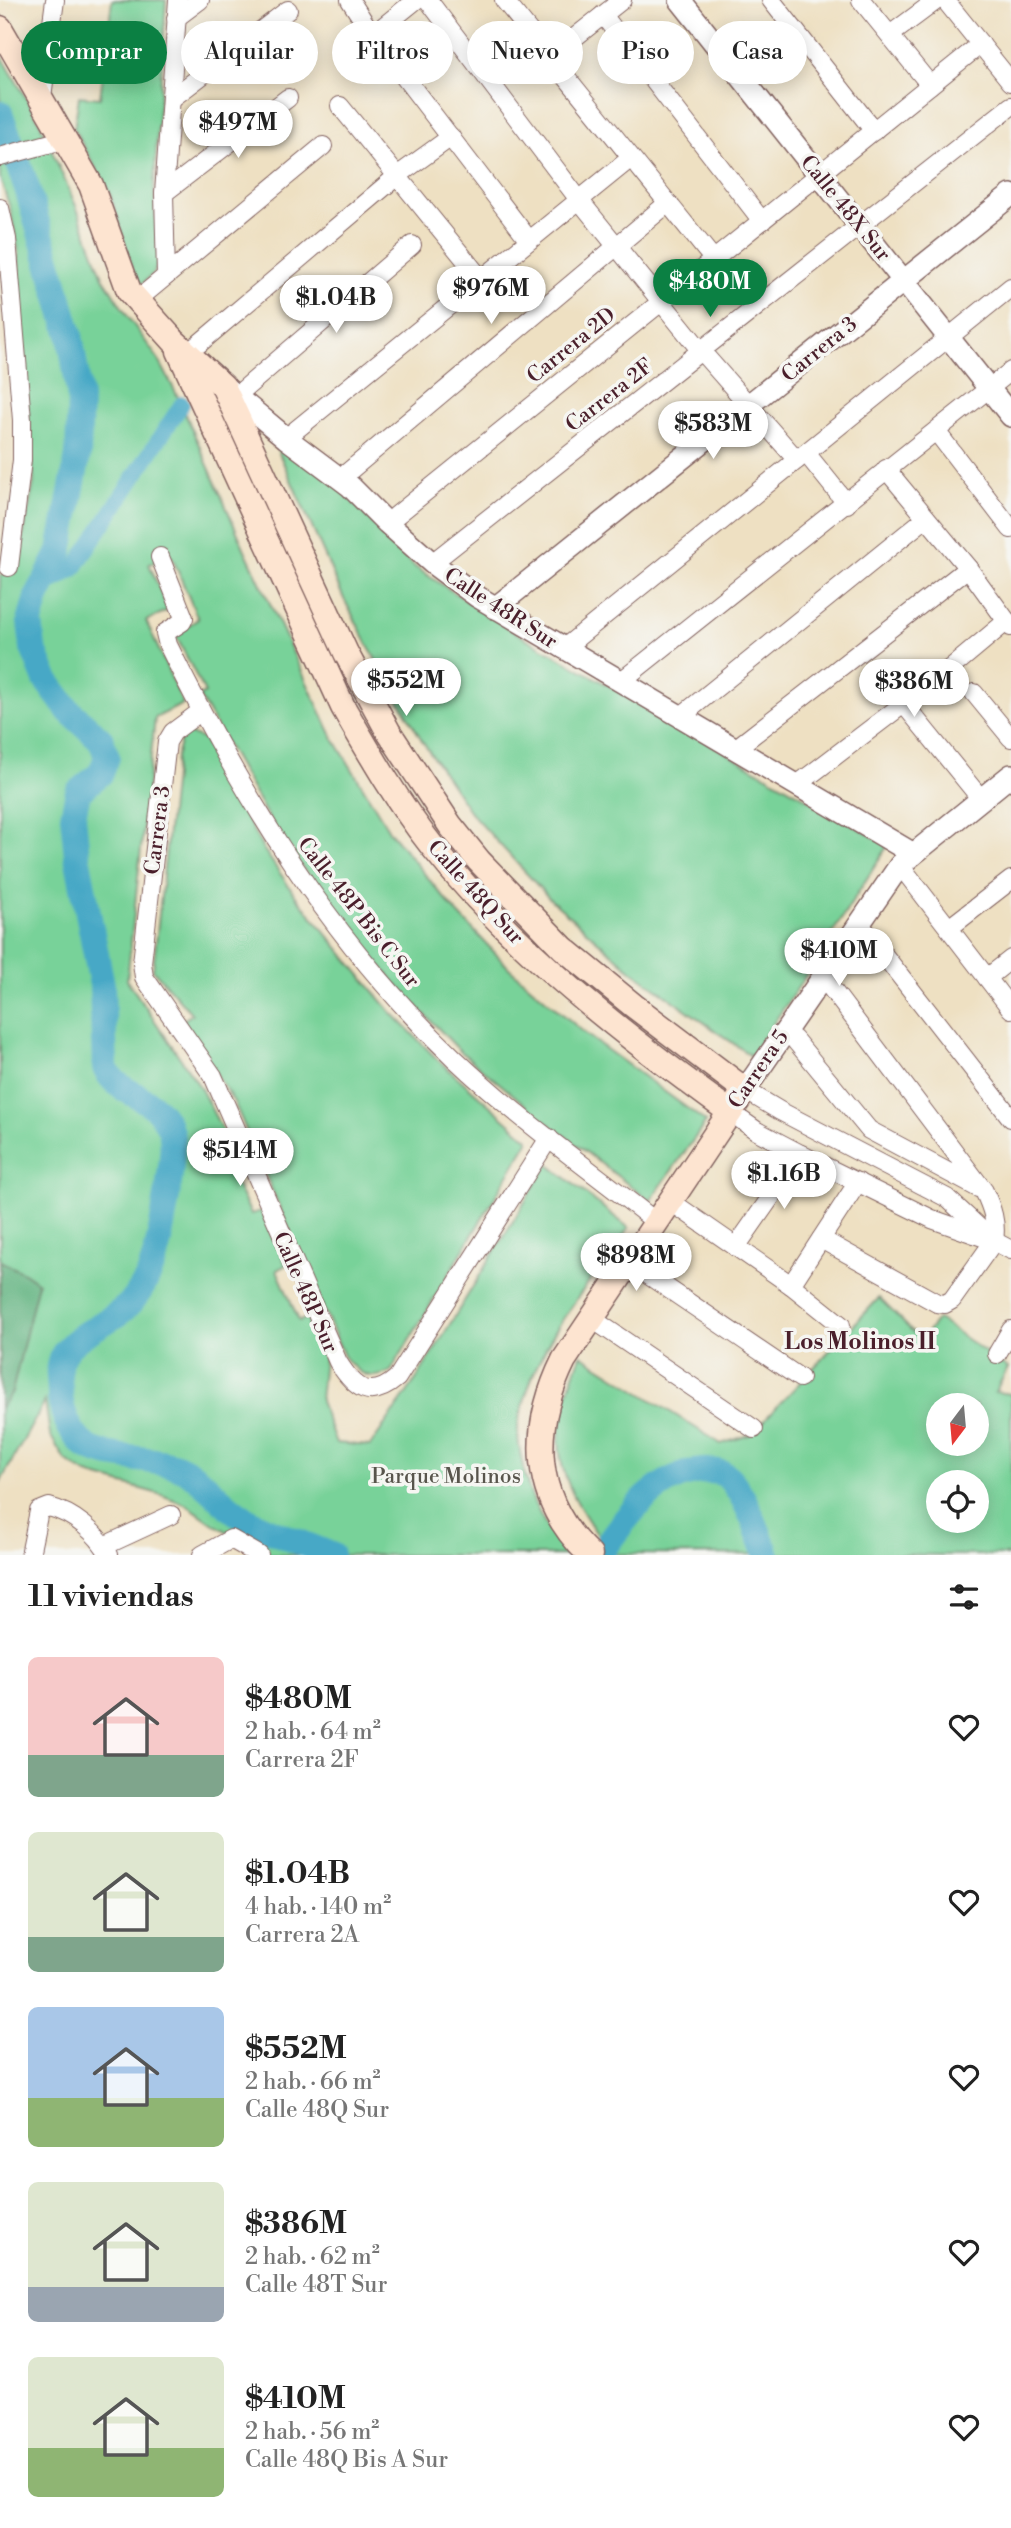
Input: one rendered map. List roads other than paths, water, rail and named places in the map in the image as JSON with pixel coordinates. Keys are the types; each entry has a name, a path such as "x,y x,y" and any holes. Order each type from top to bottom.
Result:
{"main road":[{"name":"Calle 48R Sur","path":"0,28 96,193 122,276 136,301 229,391"},
{"name":"Calle 48Q Sur","path":"181,347 343,707 365,747 431,844 468,889 538,959 621,1030 730,1112"},
{"name":"Calle 48Q Sur","path":"229,391 346,653 388,731 450,825 479,861 563,948 745,1090"},
{"name":"Carrera 5","path":"585,1550 561,1519 545,1482 540,1462 549,1396 564,1360 745,1090"}],"street":[{"path":"41,97 55,0"},
{"path":"166,276 164,193 177,9 200,0"},
{"path":"350,0 363,21"},
{"path":"391,21 416,0"},
{"path":"428,0 580,201 701,351 847,504"},
{"path":"583,31 622,0"},
{"name":"Calle 48X Sur","path":"680,0 1011,416"},
{"path":"771,0 874,131"},
{"path":"861,0 930,85"},
{"path":"890,35 937,0"},
{"path":"945,0 1011,82"},
{"path":"510,2 524,21"},
{"path":"171,99 288,10"},
{"path":"603,15 762,221"},
{"name":"Carrera 2D","path":"387,523 981,44"},
{"path":"410,84 529,240"},
{"path":"572,84 713,260"},
{"path":"164,193 288,98"},
{"path":"340,106 481,279"},
{"name":"Carrera 2F","path":"432,564 1011,106"},
{"path":"181,347 397,176 451,137"},
{"path":"0,157 66,139"},
{"path":"136,301 323,146"},
{"path":"286,438 631,158"},
{"name":"Carrera 3","path":"495,608 1011,195"},
{"path":"341,478 668,203"},
{"path":"1,209 7,239 22,420 22,465 9,567"},
{"path":"229,391 412,245"},
{"path":"563,649 1011,287"},
{"path":"621,682 1011,371"},
{"name":"Calle 48R Sur","path":"229,391 286,438 341,478 432,564 495,608 797,785 906,859 949,928 1011,1009"},
{"path":"936,431 1011,529"},
{"path":"797,785 1009,624 968,568 886,469"},
{"path":"680,717 926,518"},
{"name":"Calle 48P Bis C Sur","path":"160,557 184,618 183,622 165,633 167,645 201,712 269,832 346,937 402,1005 453,1057 497,1097 656,1222"},
{"path":"735,749 968,568"},
{"path":"974,693 1011,738"},
{"path":"904,703 981,799"},
{"name":"Carrera 3","path":"142,963 167,742 173,732 201,712"},
{"name":"Carrera 5","path":"745,1090 906,859 1011,775"},
{"path":"949,928 1011,880"},
{"path":"859,923 1011,1118"},
{"path":"988,978 1011,959"},
{"name":"Calle 48P Sur","path":"142,963 148,985 197,1051 222,1095 338,1363 357,1386 365,1390 386,1388 397,1378 549,1138"},
{"path":"821,1239 937,1303 945,1304 952,1300 1002,1242 984,1191 822,976"},
{"path":"794,1039 869,1129 984,1191"},
{"name":"Calle 48Q Sur","path":"745,1090 947,1198 1011,1250"},
{"name":"Calle 48Q Sur","path":"730,1112 801,1154 932,1219 1002,1242"},
{"path":"736,1247 801,1154"},
{"path":"791,1285 858,1182"},
{"path":"670,1201 791,1285 841,1325"},
{"path":"629,1262 800,1378"},
{"path":"592,1318 754,1429"},
{"path":"997,1354 1011,1330"},
{"path":"30,1555 39,1511 45,1507 53,1507 83,1524 106,1551 171,1515"},
{"path":"202,1555 231,1539 259,1555"}],"waterway":[{"path":"0,113 27,188 70,335 80,398 78,455 60,552 37,597 30,622 33,648 46,680 69,711 101,740 107,757 101,773 78,792 73,816 77,856 102,985 105,1068 120,1086 157,1109 171,1132 172,1142 163,1218 156,1252 145,1283 125,1308 80,1337 63,1355 59,1366 60,1399 74,1434 91,1449 114,1456 176,1466 195,1477 248,1520 331,1555"},
{"path":"43,587 74,569 182,404"},
{"path":"599,1555 619,1527 656,1489 671,1480 704,1471 714,1471 729,1478 741,1494 767,1555"}],"district":[{"name":"Los Molinos II","path":"860,1341"}],"park label":[{"name":"Parque Molinos","path":"446,1476"}]}
